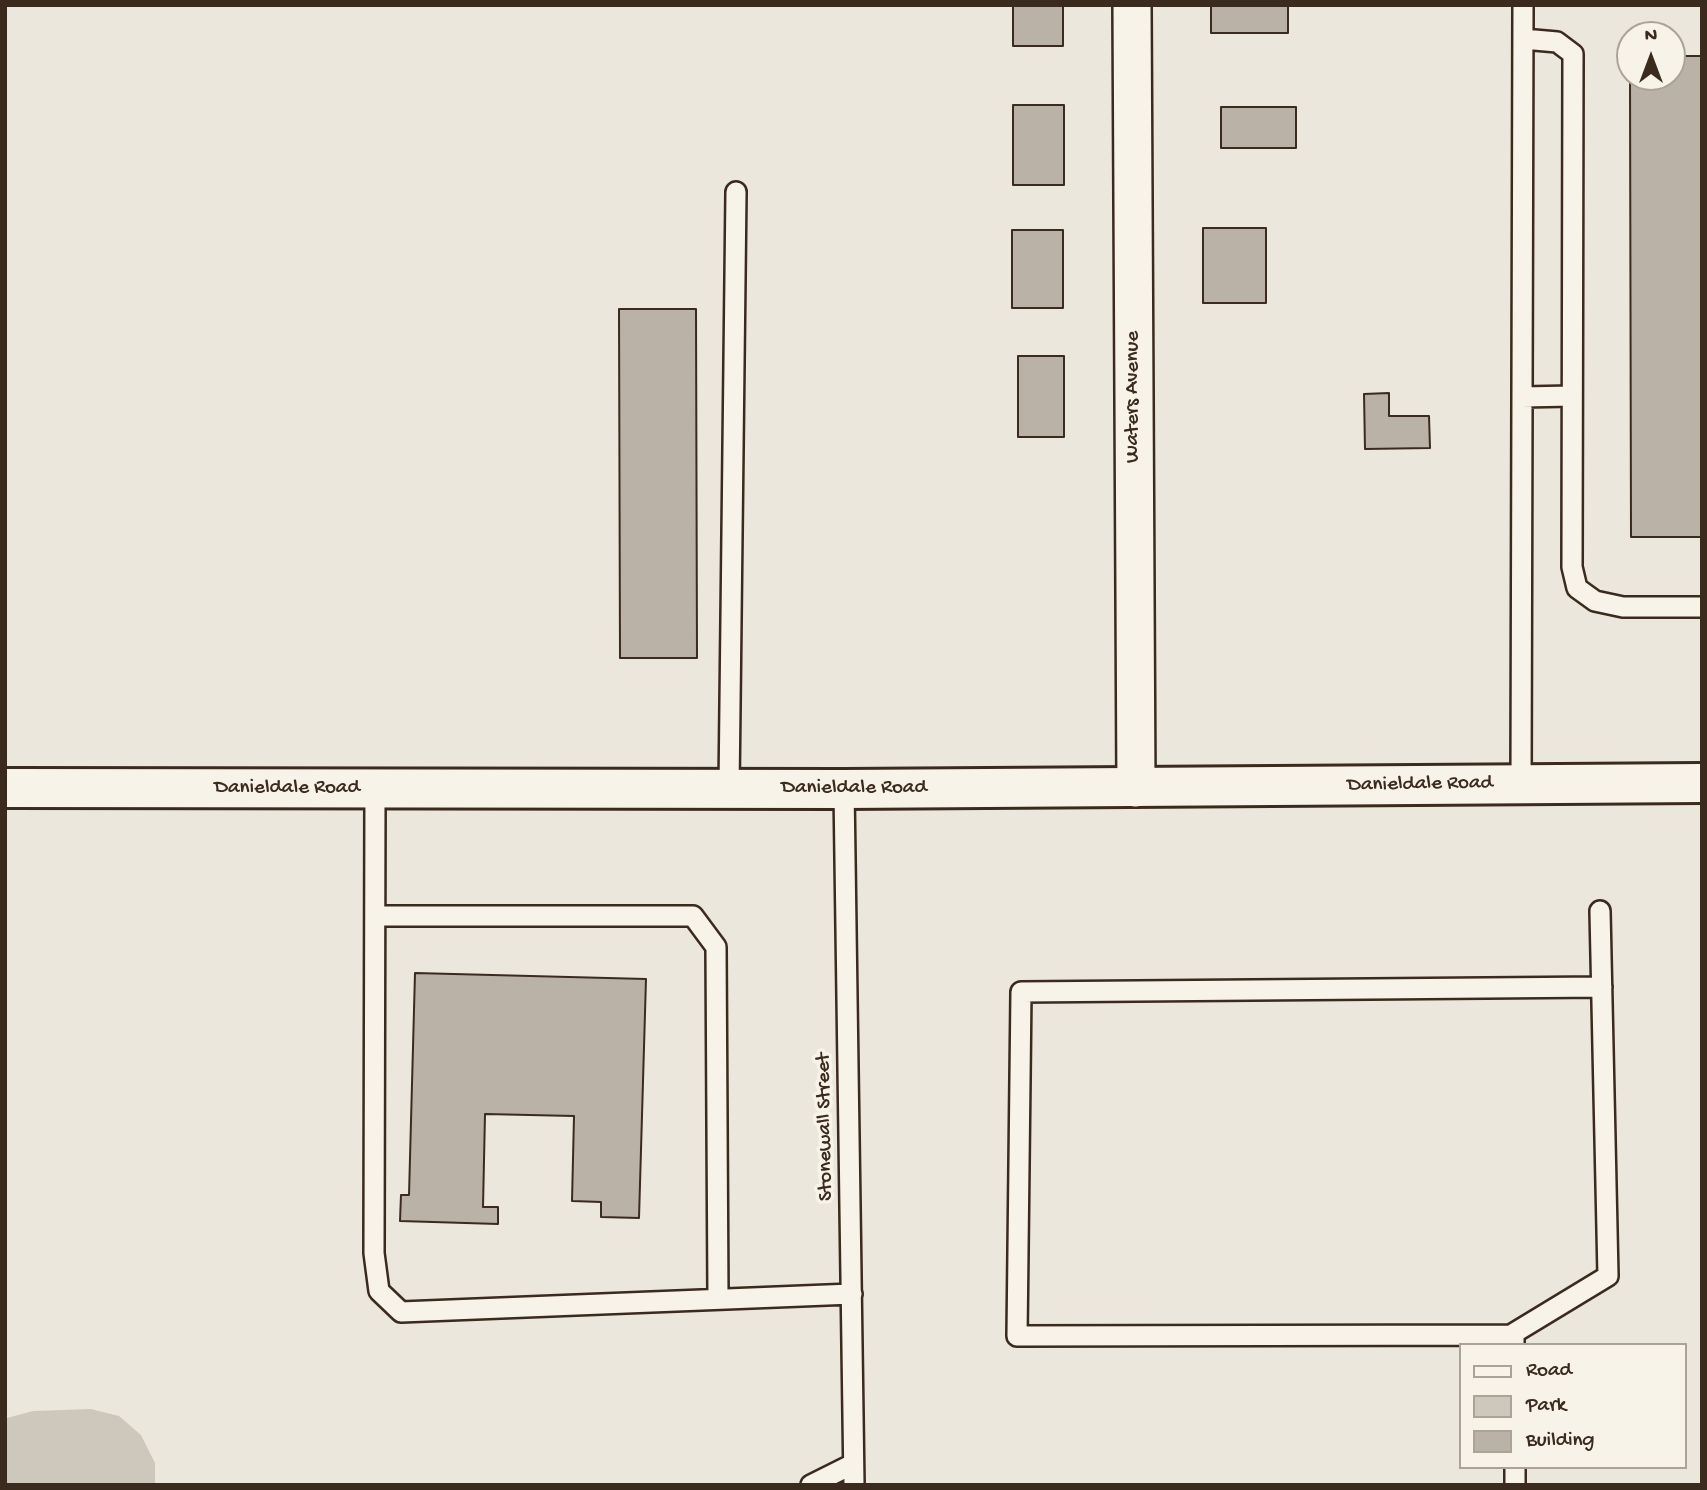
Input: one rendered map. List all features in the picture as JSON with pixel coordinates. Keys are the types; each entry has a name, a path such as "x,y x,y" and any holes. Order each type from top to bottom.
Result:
{"street":[{"name":"Waters Avenue","path":"1132,5 1136,788"},
{"name":"Danieldale Road","path":"5,789 1136,788 1702,783"}],"lane":[{"path":"1521,783 1523,5"},
{"path":"1523,39 1557,42 1573,54 1572,568 1577,588 1595,601 1623,607 1702,607"},
{"path":"729,789 736,192"},
{"path":"1522,397 1572,396"},
{"path":"375,789 374,1253 379,1291 401,1312 852,1294"},
{"name":"Stonewall Street","path":"844,789 854,1485"},
{"path":"1600,911 1602,987 1608,1276 1514,1340 1017,1336 1021,992 1602,987"},
{"path":"375,916 693,916 716,947 718,1299"},
{"path":"810,1485 853,1464"}],"green space":[{"path":"91,1409 119,1416 141,1435 155,1463 155,1485 5,1485 7,1418 33,1411"}],"building":[{"path":"1013,5 1063,5 1063,46 1013,46"},
{"path":"1211,5 1288,5 1288,33 1211,33"},
{"path":"1686,56 1702,56 1702,537 1631,537 1630,91 1686,91"},
{"path":"1013,105 1064,105 1064,185 1013,185"},
{"path":"1221,107 1296,107 1296,148 1221,148"},
{"path":"1203,228 1266,228 1266,303 1203,303"},
{"path":"1012,230 1063,230 1063,308 1012,308"},
{"path":"619,309 696,309 697,658 620,658"},
{"path":"1018,356 1064,356 1064,437 1018,437"},
{"path":"1389,393 1389,416 1429,416 1430,448 1365,449 1364,394"},
{"path":"415,973 646,979 639,1218 601,1217 601,1202 572,1201 574,1116 485,1114 483,1207 498,1207 498,1224 400,1221 401,1195 409,1195"}]}
